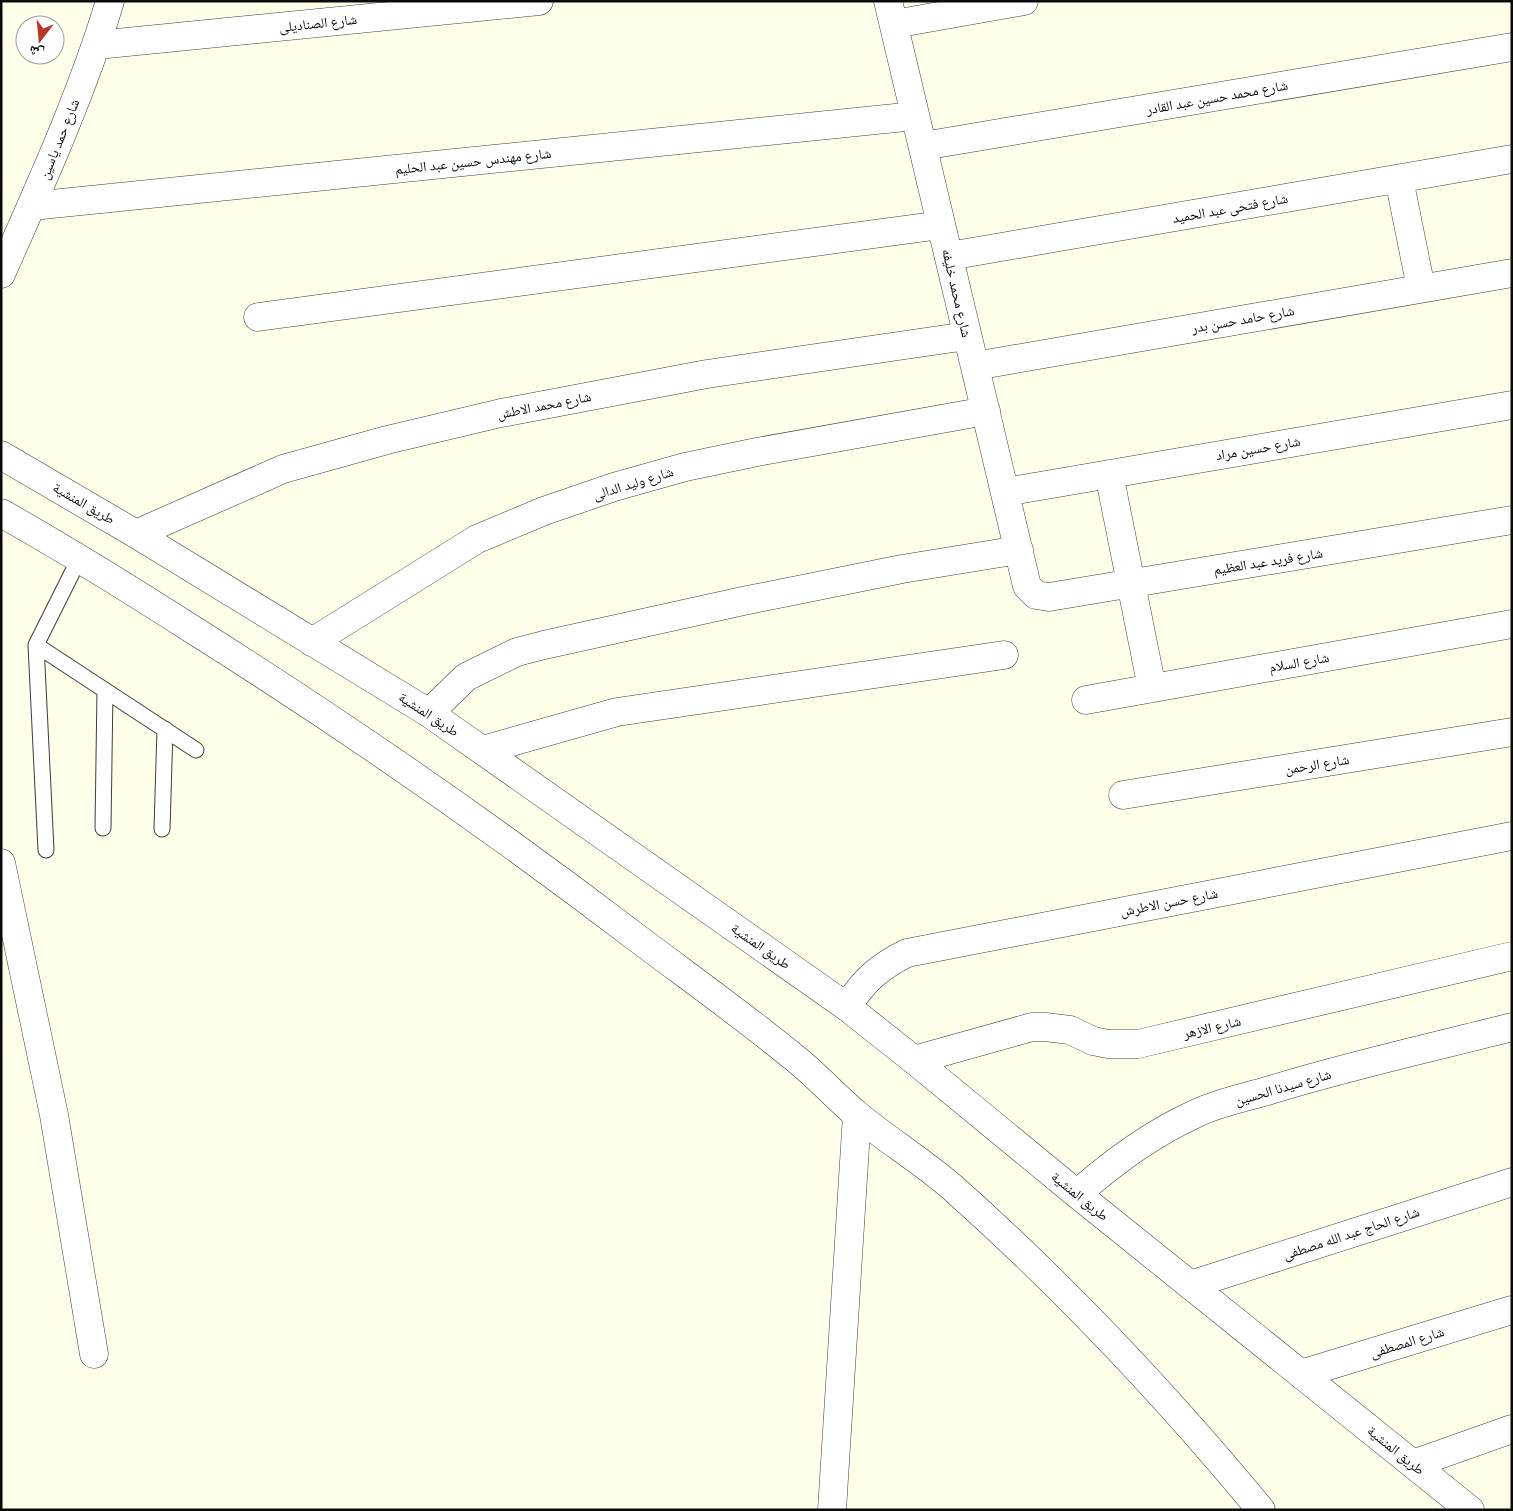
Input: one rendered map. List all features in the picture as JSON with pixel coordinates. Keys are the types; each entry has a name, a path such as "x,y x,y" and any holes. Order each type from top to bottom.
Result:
{"street":[{"name":"شارع حمد ياسين","path":"1,274 32,206 97,45 110,1"},
{"name":"شارع الصناديلى","path":"97,45 539,1"},
{"path":"891,13 1024,1"},
{"name":"شارع محمد خليفه","path":"891,13 1027,586"},
{"name":"شارع محمد حسين عبد القادر","path":"923,146 1512,47"},
{"name":"شارع مهندس حسين عبد الحليم","path":"32,206 915,116"},
{"name":"شارع فتحى عبد الحميد","path":"949,256 1512,159"},
{"path":"1399,179 1422,288"},
{"path":"258,317 941,225"},
{"name":"شارع حامد حسن بدر","path":"975,366 1512,273"},
{"name":"شارع محمد الاطش","path":"136,534 283,469 387,440 501,413 707,374 967,336"},
{"name":"شارع حسين مراد","path":"1005,492 1512,406"},
{"name":"شارع وليد الدالى","path":"312,642 477,539 544,511 614,487 685,467 757,452 986,411"},
{"name":"طريق المنشية","path":"1,455 136,534 430,713 847,1007 1076,1194 1470,1510"},
{"path":"1109,474 1152,688"},
{"path":"1,513 79,559 254,668 371,746 488,827 602,910 798,1060 857,1114 949,1184 1021,1250 1158,1390 1222,1463 1250,1506"},
{"name":"شارع فريد عبد العظيم","path":"1027,586 1036,595 1049,597 1512,520"},
{"path":"430,713 466,676 517,652 743,600 883,572 1019,550"},
{"name":"شارع السلام","path":"1086,700 1512,624"},
{"path":"483,750 617,712 1004,655"},
{"name":"شارع الرحمن","path":"1123,795 1512,732"},
{"name":"شارع حسن الاطرش","path":"847,1007 858,990 872,975 888,962 907,953 1512,836"},
{"path":"1,863 54,1115 94,1354"},
{"name":"شارع الازهر","path":"914,1060 1032,1027 1070,1030 1093,1041 1108,1044 1138,1044 1512,956"},
{"name":"شارع سيدنا الحسين","path":"1076,1194 1132,1149 1164,1129 1197,1113 1295,1082 1512,1027"},
{"path":"832,1510 857,1114"},
{"name":"شارع الحاج عبد الله مصطفى","path":"1190,1284 1512,1182"},
{"name":"شارع المصطفى","path":"1301,1374 1512,1310"},
{"path":"1413,1464 1512,1429"}],"lane":[{"path":"46,850 36,645 79,559"},
{"path":"36,645 196,750"},
{"path":"103,828 105,690"},
{"path":"162,829 165,729"}]}
